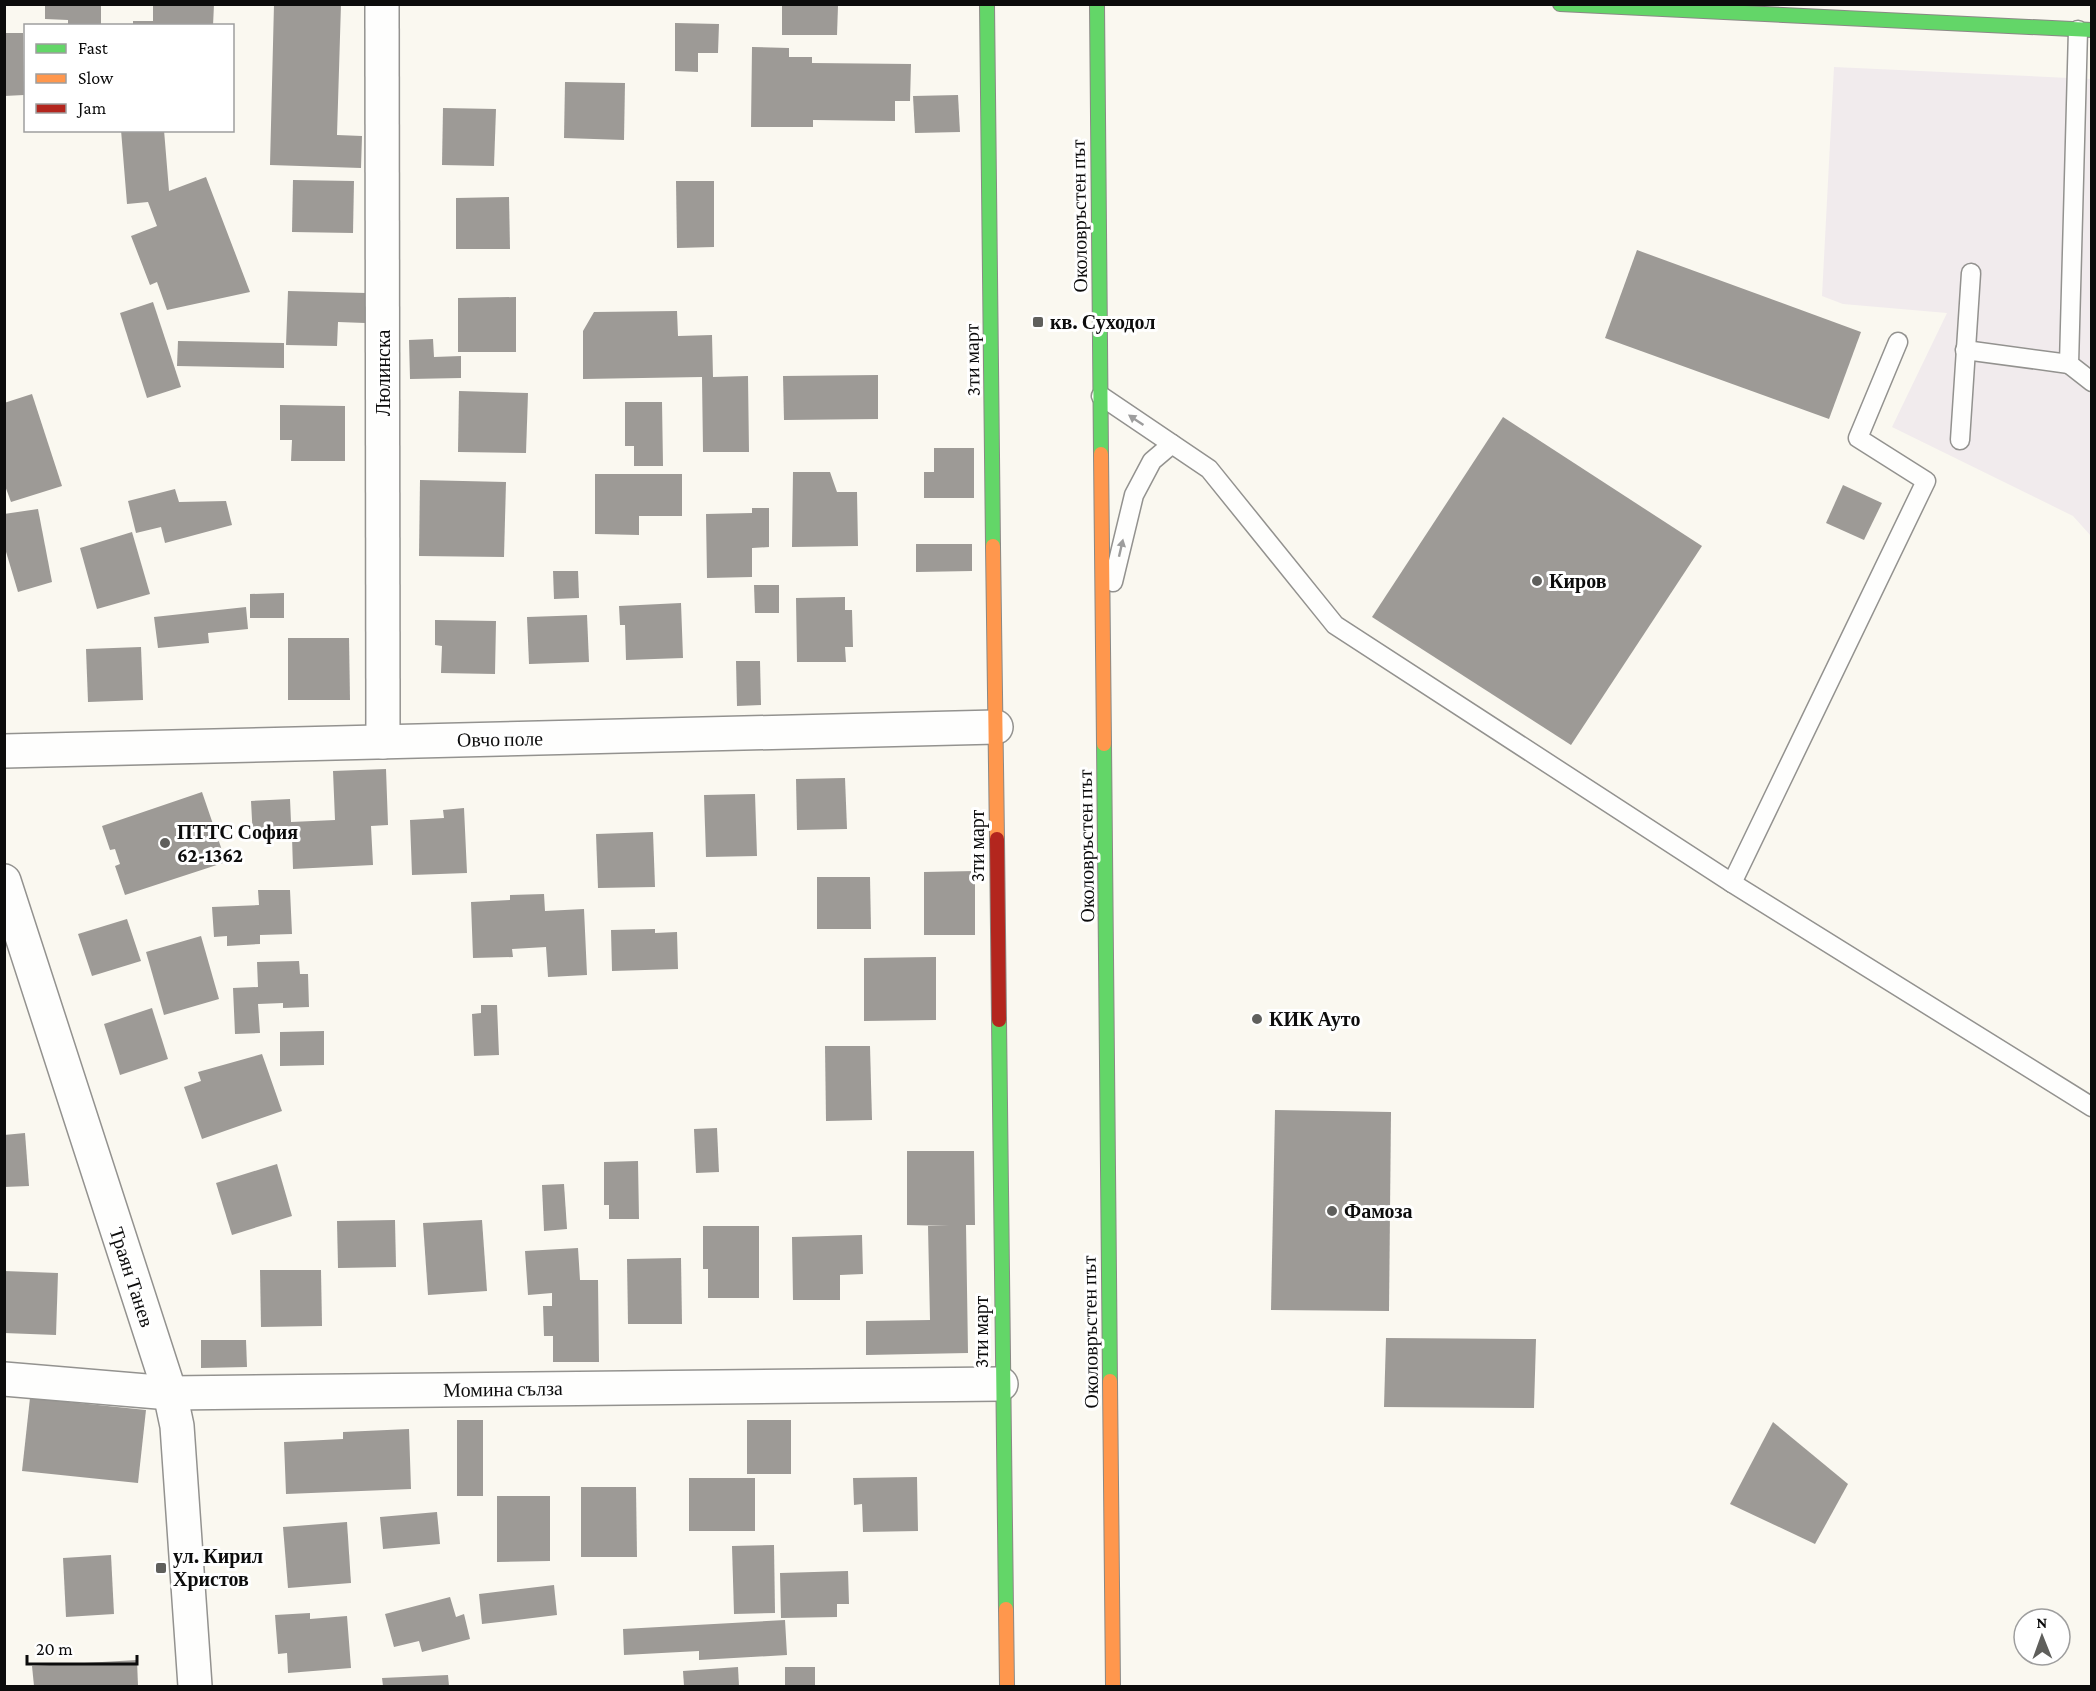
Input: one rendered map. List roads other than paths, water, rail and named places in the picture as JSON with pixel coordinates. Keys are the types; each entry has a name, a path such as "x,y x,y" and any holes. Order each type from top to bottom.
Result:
{"main road":[{"name":"3ти март","path":"987,4 1006,1686"},
{"name":"Околовръстен път","path":"1097,4 1113,1686"},
{"path":"1560,4 2085,30"}],"street":[{"name":"Люлинска","path":"382,4 382,742"},
{"name":"Овчо поле","path":"4,751 996,727"},
{"name":"Траян Танев","path":"4,881 170,1393 177,1426 195,1686"},
{"name":"Момина сълза","path":"4,1379 170,1393 1001,1384"}],"lane":[{"path":"2069,364 2085,30"},
{"path":"1960,440 1971,273"},
{"path":"1732,883 1926,481 1858,438 1898,342"},
{"path":"1965,350 2069,364 2091,382"},
{"path":"1101,396 1209,469 1335,625 1732,883 2091,1107"},
{"path":"1103,626 1134,495 1152,461 1172,444"}],"place":[{"name":"кв. Суходол","path":"1038,322"},
{"name":"Киров","path":"1537,581"},
{"name":"ПТТС София 62-1362","path":"165,843"},
{"name":"КИК Ауто","path":"1257,1019"},
{"name":"Фамоза","path":"1332,1211"},
{"name":"ул. Кирил Христов","path":"161,1568"}]}
